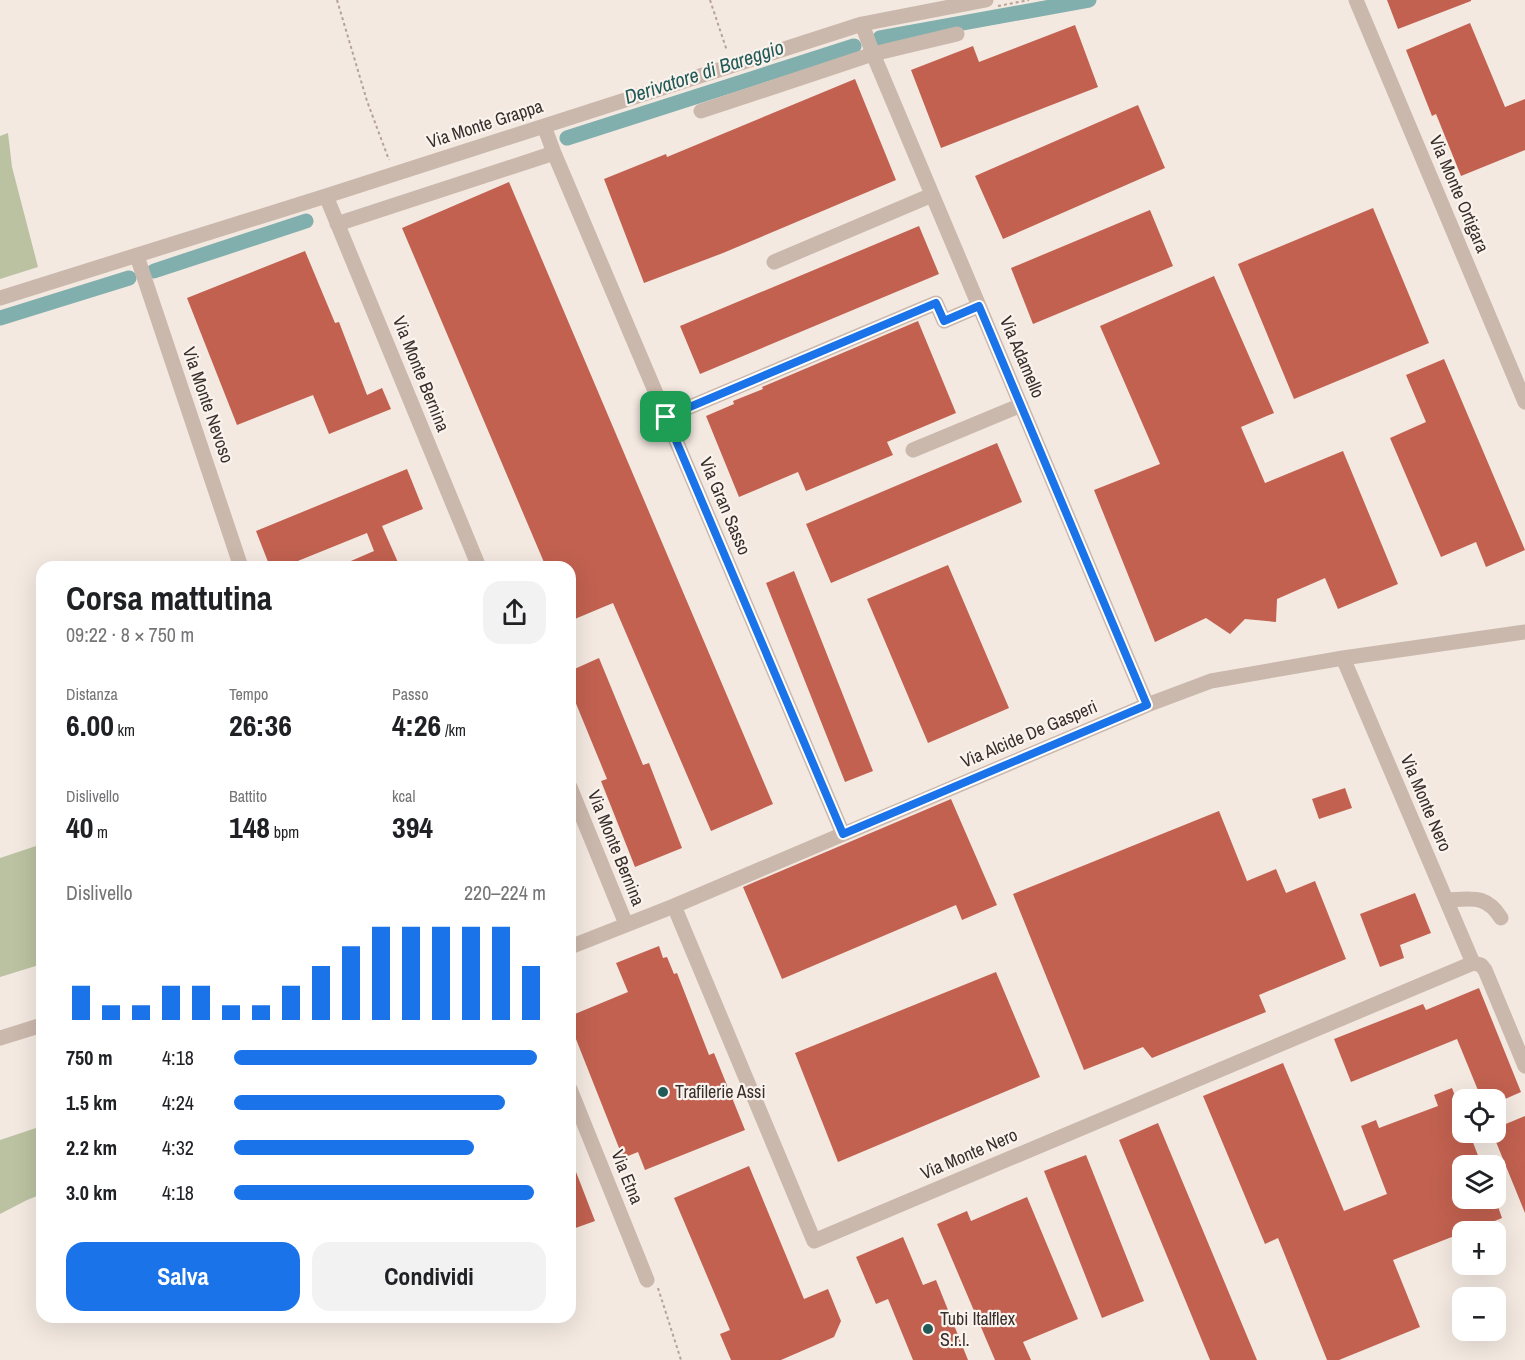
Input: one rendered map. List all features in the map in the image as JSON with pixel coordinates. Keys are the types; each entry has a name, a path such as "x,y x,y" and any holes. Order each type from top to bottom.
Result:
{"street":[{"name":"Via Monte Grappa","path":"0,298 862,24 986,0"},
{"name":"Via Monte Ortigara","path":"1356,0 1525,402"},
{"name":"Via Adamello","path":"862,24 1147,705"},
{"path":"701,111 870,46 957,34"},
{"name":"Via Gran Sasso","path":"544,126 843,834"},
{"path":"337,224 554,153"},
{"path":"774,262 932,195"},
{"name":"Via Monte Bernina","path":"326,196 477,561"},
{"name":"Via Monte Nevoso","path":"137,256 239,561"},
{"path":"666,417 936,303 944,321 979,306"},
{"path":"913,450 1021,405"},
{"name":"Via Alcide De Gasperi","path":"576,945 674,906 1147,705 1210,681 1343,658 1525,632"},
{"name":"Via Monte Nero","path":"1343,658 1473,963"},
{"name":"Via Monte Bernina","path":"576,803 626,924"},
{"path":"1446,900 1485,901 1494,907 1501,918"},
{"name":"Via Monte Nero","path":"674,906 814,1241 1473,963 1481,965 1485,970 1525,1066"},
{"path":"0,1038 36,1027"},
{"name":"Via Etna","path":"576,1104 647,1280"}],"path":[{"path":"337,0 367,101 394,174"},
{"path":"710,0 732,65"},
{"path":"647,1280 656,1282 681,1360"}],"green space":[{"path":"8,133 12,167 38,267 0,279 0,136"},
{"path":"36,846 36,966 0,977 0,858"},
{"path":"36,1128 36,1196 0,1214 0,1140"}],"building":[{"path":"1387,0 1471,0 1471,1 1398,29"},
{"path":"1470,23 1505,107 1525,99 1525,150 1461,176 1436,114 1432,116 1406,50"},
{"path":"1075,25 1098,87 941,148 911,70 973,46 979,62"},
{"path":"855,79 896,180 723,253 644,283 604,179 666,154 667,157"},
{"path":"1138,105 1165,168 1003,239 975,176"},
{"path":"509,182 773,804 711,831 613,603 576,618 576,561 543,561 402,228"},
{"path":"1373,208 1429,343 1294,399 1238,264"},
{"path":"1150,210 1173,266 1033,324 1011,268"},
{"path":"919,226 939,274 700,374 680,326"},
{"path":"305,251 335,323 339,322 367,395 382,388 391,409 329,434 313,395 237,425 187,298"},
{"path":"1214,276 1274,413 1241,427 1265,483 1343,451 1398,584 1338,609 1325,578 1277,599 1276,622 1245,619 1230,634 1206,618 1155,642 1094,490 1160,464 1100,326"},
{"path":"918,321 956,413 887,442 893,455 806,491 798,472 739,497 706,416 734,404 733,401 763,389 762,387"},
{"path":"1444,359 1525,550 1486,567 1476,542 1441,557 1390,438 1426,422 1406,375"},
{"path":"997,443 1022,502 831,583 806,524"},
{"path":"407,469 423,509 382,526 397,561 351,561 374,551 367,533 298,561 268,561 256,531"},
{"path":"948,565 1009,708 928,743 867,599"},
{"path":"794,571 873,771 845,782 766,583"},
{"path":"599,658 643,765 649,763 682,848 635,867 601,781 607,779 576,704 576,668"},
{"path":"1345,788 1352,808 1319,819 1312,799"},
{"path":"951,799 997,905 962,920 956,905 782,979 743,887"},
{"path":"1219,811 1247,881 1276,869 1286,893 1315,881 1346,959 1259,995 1266,1012 1152,1058 1143,1047 1084,1070 1013,894"},
{"path":"1415,893 1431,933 1400,945 1404,958 1380,967 1360,914"},
{"name":"Trafilerie Assi","path":"659,946 663,958 667,957 674,974 677,973 709,1055 714,1053 745,1130 645,1170 638,1152 623,1158 576,1039 576,1014 628,992 616,963"},
{"path":"996,972 1040,1077 838,1162 795,1053"},
{"path":"1479,988 1521,1092 1506,1099 1506,1089 1477,1089 1457,1039 1351,1082 1334,1039 1423,1004 1426,1010"},
{"path":"1283,1063 1344,1211 1387,1194 1361,1126 1376,1120 1379,1128 1438,1106 1434,1095 1452,1088 1452,1143 1473,1143 1478,1155 1452,1155 1452,1209 1499,1209 1502,1218 1495,1221 1452,1221 1452,1237 1393,1260 1420,1327 1339,1360 1327,1360 1278,1238 1265,1244 1203,1096"},
{"path":"1525,1116 1525,1213 1506,1166 1506,1155 1501,1155 1496,1143 1506,1143 1506,1124"},
{"path":"1158,1123 1257,1360 1210,1360 1119,1140"},
{"path":"1086,1155 1144,1301 1102,1318 1044,1171"},
{"path":"749,1166 804,1299 828,1289 841,1321 834,1337 781,1360 731,1360 720,1334 730,1330 674,1198"},
{"path":"576,1172 595,1221 576,1228"},
{"path":"1027,1197 1078,1319 1023,1342 1031,1360 995,1360 937,1224 967,1211 971,1221"},
{"path":"903,1237 923,1285 936,1280 968,1360 913,1360 888,1299 876,1304 856,1257"}],"waterway":[{"name":"Derivatore di Bareggio","path":"880,38 1089,0"},
{"name":"Derivatore di Bareggio","path":"567,138 854,46"},
{"name":"Derivatore di Bareggio","path":"154,271 306,221"},
{"name":"Derivatore di Bareggio","path":"0,318 129,278"}],"place":[{"name":"Trafilerie Assi","path":"663,1092"},
{"name":"Tubi Italflex S.r.l.","path":"928,1329"}],"route":[{"path":"936,303 944,321 979,306 1147,705 843,834 666,417 936,303"}]}
